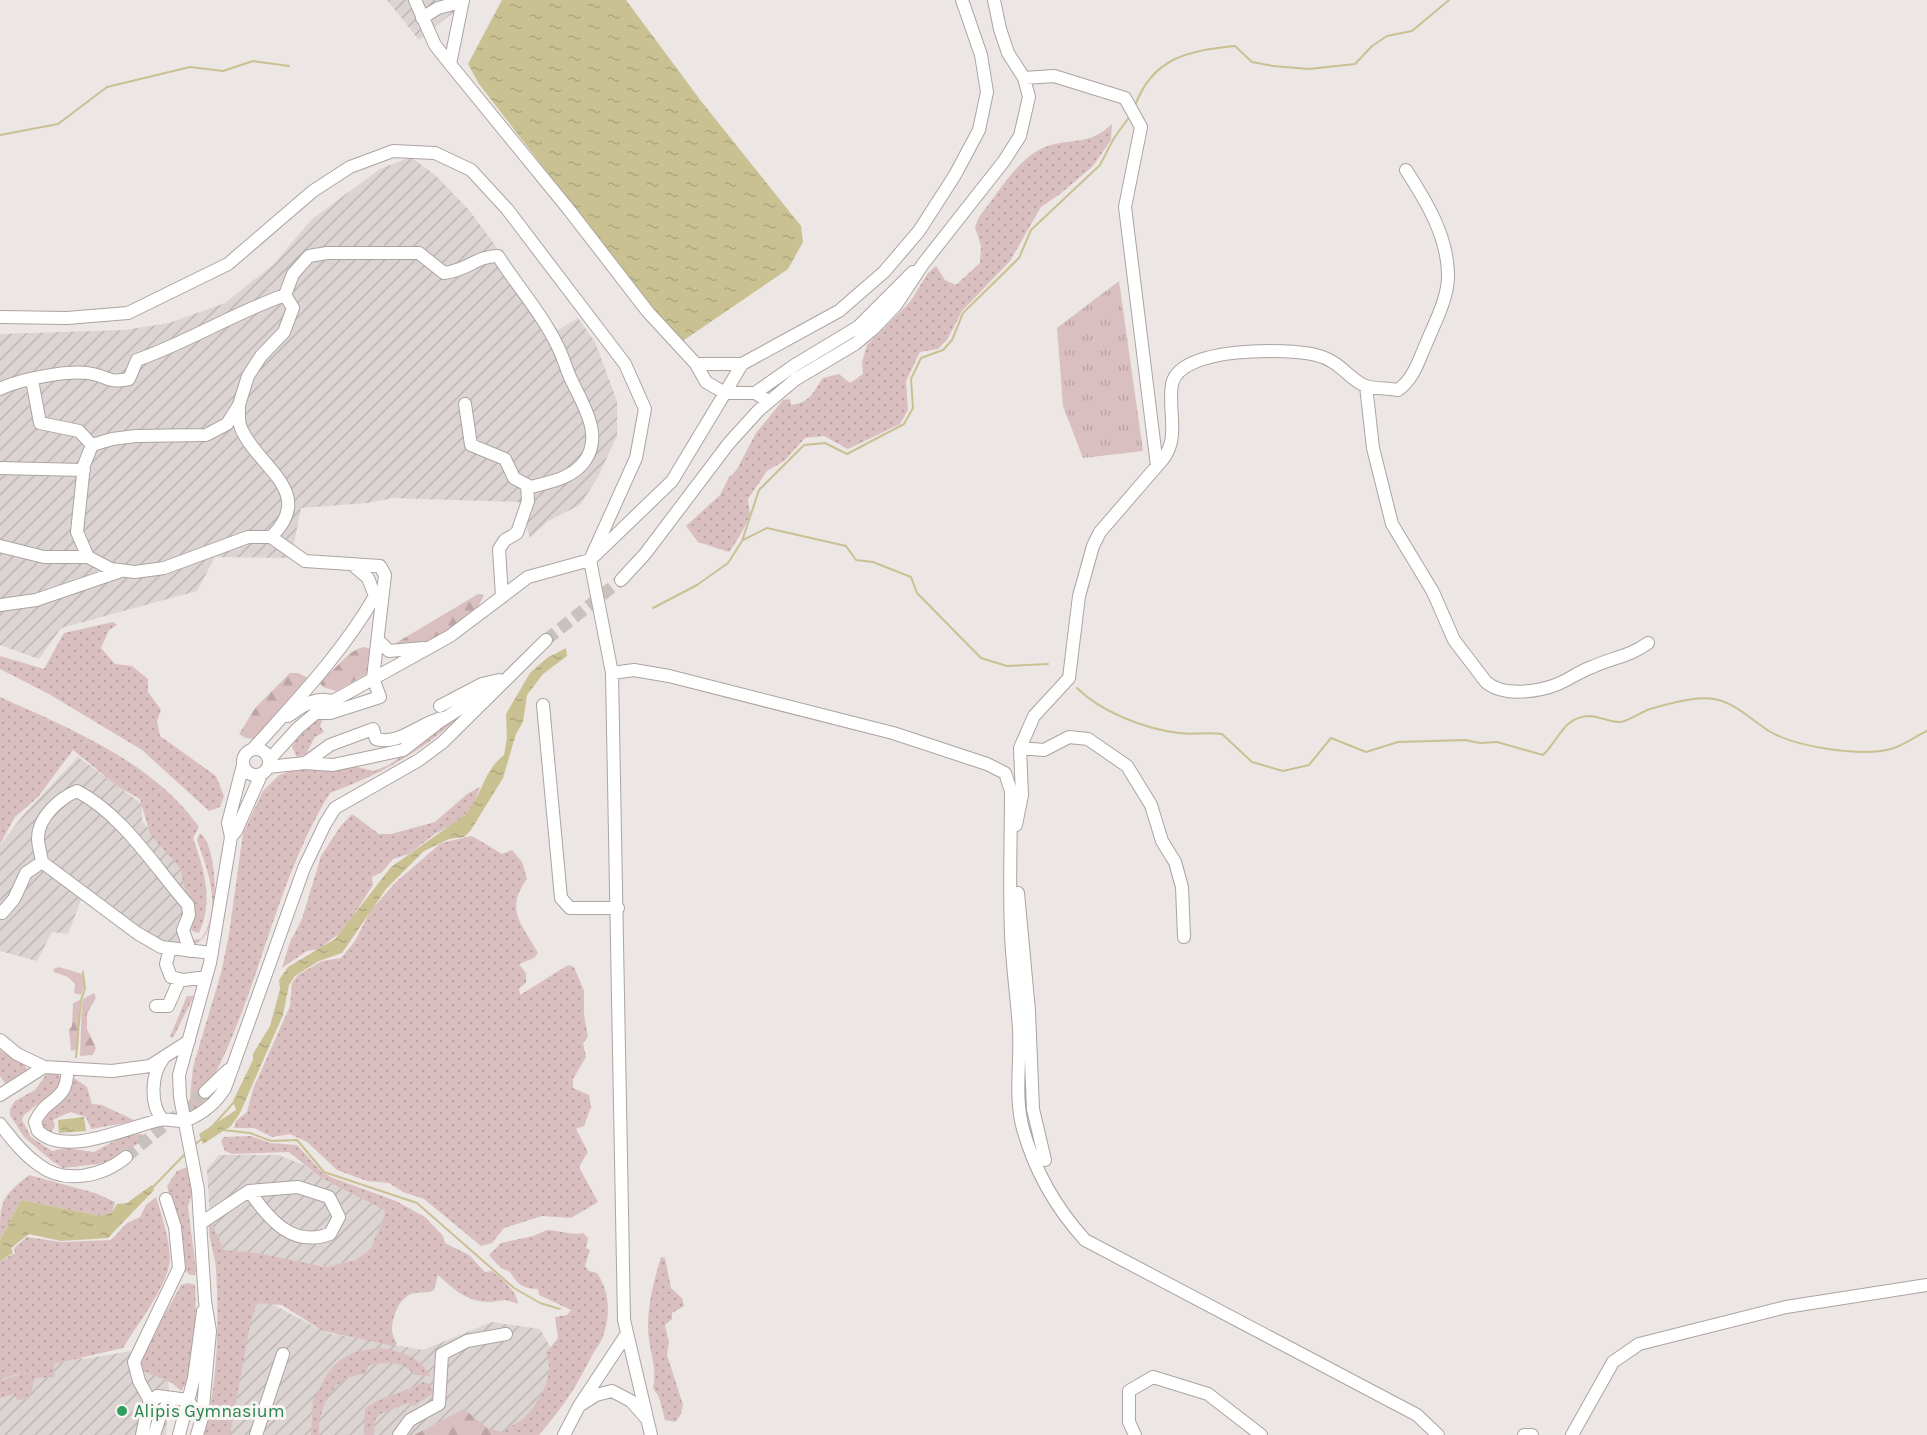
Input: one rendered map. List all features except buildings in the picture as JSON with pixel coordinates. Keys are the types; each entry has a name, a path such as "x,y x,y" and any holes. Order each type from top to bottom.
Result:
{"street":[{"path":"415,0 435,45 570,211 648,312 696,364 706,382 725,393 755,393 768,401"},
{"path":"696,364 742,364 839,311 884,272 919,231 955,175 979,130 987,92 981,55 962,0"},
{"path":"755,393 795,365 858,327 923,264 957,225 1020,136 1029,97 1024,78 1008,53 994,0"},
{"path":"422,18 438,8 462,1 450,64"},
{"path":"1024,78 1053,76 1125,98 1141,127 1125,207 1157,466"},
{"path":"0,317 67,318 128,313 228,264 313,191 350,167 393,152 435,153 471,170 507,209 625,364 645,409 636,458 590,560 612,673 626,1335 651,1435"},
{"path":"1046,1160 1033,1109 1029,1011 1019,903 1016,827 1022,795 1020,748 1034,716 1069,678 1079,596 1093,546 1100,532 1168,455 1172,440 1173,382 1180,369 1201,357 1242,352 1314,354 1334,361 1366,386 1398,390 1411,381 1443,303 1448,274 1444,248 1429,206 1406,170"},
{"path":"92,445 112,439 136,436 206,435 227,424 239,405 248,376 261,356 284,332 293,308 285,294 292,274 309,256 418,253 444,273 462,271 484,256 498,256 558,347 570,379 583,401 592,427 591,447 585,461 573,473 560,480 527,488"},
{"path":"621,580 674,517 744,427 768,401 796,379 855,344 873,330 906,292 923,264"},
{"path":"0,389 32,380 92,374 111,382 129,379 137,360 197,336 253,306 285,294"},
{"path":"334,706 349,692 450,636 528,578 590,560 672,481 742,364"},
{"path":"32,380 40,423 79,431 92,445"},
{"path":"1366,386 1373,448 1392,524 1433,592 1455,640 1486,682 1492,687 1508,692 1556,685 1592,667 1636,652 1648,643"},
{"path":"465,404 471,445 505,459 514,478 527,485 528,501 517,533 505,540 499,549 501,597"},
{"path":"239,405 239,425 246,439 283,481 288,498 284,525 271,537"},
{"path":"88,557 77,531 84,470 92,445"},
{"path":"0,468 84,470"},
{"path":"0,546 44,557 88,557 111,569 135,572 164,567 248,537 271,537 305,561 380,566 385,575 374,678 380,697 354,706 334,706 315,713 266,767 231,837"},
{"path":"197,1435 202,1418 210,1331 204,1301 198,1190 184,1121 179,1075 212,953 231,837 228,823 245,754 263,738 359,624 375,596 368,578 354,566"},
{"path":"0,605 36,600 122,570"},
{"path":"67,1068 68,1084 42,1111 35,1122 38,1131 45,1138 55,1142 82,1140 162,1119 184,1121 208,1109 220,1096 304,868 324,824 335,808 435,748 546,640"},
{"path":"379,641 389,651 428,648"},
{"path":"612,673 634,670 714,688 893,734 987,764 1005,773 1011,791 1011,934 1019,1030 1018,1081 1022,1126 1034,1161 1055,1203 1085,1240 1417,1416 1438,1435"},
{"path":"440,706 482,684 509,677"},
{"path":"243,765 249,773 266,767 305,763 348,763 403,750 509,677"},
{"path":"349,692 354,706"},
{"path":"263,738 279,723 309,702 321,698 334,706"},
{"path":"543,705 561,898 570,908 618,908"},
{"path":"305,763 330,745 374,729 376,739 383,741 396,739 427,721 448,717"},
{"path":"1020,748 1044,750 1069,737 1088,739 1127,766 1151,805 1162,841 1175,862 1182,887 1184,937"},
{"path":"253,749 261,750 266,767"},
{"path":"190,951 183,930 189,915 188,905 137,843 93,799 77,791 61,798 45,818 38,835 42,862 136,933 161,947 190,951 212,953"},
{"path":"2,913 14,900 26,873 42,862"},
{"path":"170,948 166,964 171,977 180,979 206,977"},
{"path":"156,1006 168,1006 180,979"},
{"path":"0,1040 17,1054 44,1067 136,1070 150,1066 189,1041"},
{"path":"162,1119 156,1107 154,1082 157,1068 166,1055"},
{"path":"205,1092 233,1065"},
{"path":"0,1095 44,1067"},
{"path":"0,1124 19,1148 40,1167 64,1175 85,1176 101,1172 113,1168 126,1157"},
{"path":"201,1223 249,1191 298,1187 328,1197 339,1217 330,1234 317,1239 288,1233 272,1222 249,1191"},
{"path":"151,1403 139,1381 134,1362 179,1268 174,1227 166,1198"},
{"path":"1572,1435 1613,1362 1639,1344 1786,1307 1927,1285"},
{"path":"179,1435 194,1378 204,1301"},
{"path":"399,1435 410,1420 439,1404 442,1354 467,1341 506,1334"},
{"path":"564,1435 579,1406 626,1335"},
{"path":"256,1435 282,1354"},
{"path":"1135,1435 1129,1422 1129,1391 1153,1377 1208,1394 1262,1435"},
{"path":"579,1406 596,1395 612,1391 631,1401 647,1420"},
{"path":"147,1434 151,1403 157,1396 187,1400 202,1418"},
{"path":"147,1434 159,1421 173,1398"},
{"path":"1524,1435 1532,1435"}],"shaded area":[{"path":"387,0 469,0 419,40"},
{"path":"411,157 436,176 469,210 558,330 578,318 595,342 617,401 617,436 598,477 580,505 548,521 530,538 519,502 393,498 368,503 301,508 291,558 215,557 197,591 61,628 39,659 0,645 0,334 124,330 169,323 225,303 274,264 312,219 380,169"},
{"path":"78,757 142,804 142,821 181,864 199,925 176,944 154,940 119,912 81,900 68,934 52,932 37,961 0,951 0,845 24,814"},
{"path":"219,1155 278,1155 304,1165 321,1178 384,1210 385,1214 370,1250 355,1260 326,1267 258,1253 224,1250 210,1219 207,1169"},
{"path":"252,1300 266,1301 327,1333 423,1350 492,1322 540,1329 558,1361 522,1435 227,1435"},
{"path":"166,1345 169,1391 166,1435 0,1435 0,1373 57,1352 84,1359"}],"green space":[{"path":"1112,124 1111,140 1093,166 1041,207 1010,261 962,311 947,340 938,349 920,352 906,381 908,410 900,424 848,449 824,436 805,438 784,461 767,471 748,499 749,517 729,552 698,542 686,526 720,495 756,433 783,400 790,399 791,405 803,402 823,378 839,374 850,383 863,374 862,362 867,345 910,302 928,273 936,266 945,280 956,285 980,263 981,246 975,227 979,217 1016,169 1043,148 1087,139"},
{"path":"1119,281 1143,451 1083,458 1063,406 1057,328"},
{"path":"478,594 484,595 476,611 430,644 391,646"},
{"path":"113,622 117,625 109,630 101,648 115,664 132,666 148,679 148,692 161,710 157,721 160,736 216,776 224,796 220,807 209,811 142,750 49,694 0,669 0,656 44,669 64,633"},
{"path":"363,647 371,649 370,672 336,691 323,687 318,681 320,679 350,654"},
{"path":"290,673 298,673 308,678 254,739 239,734 256,707"},
{"path":"0,697 109,750 135,766 180,804 199,827 193,838 204,873 207,897 204,921 199,933 192,931 193,908 184,887 181,869 150,834 140,799 117,786 73,750 38,797 15,817 0,844"},
{"path":"465,711 435,738 402,760 330,793 295,863 243,1009 212,1080 219,1088 194,1111 189,1107 193,1067 221,973 229,934 243,833 263,791 279,775 295,770 353,766 374,771 389,765"},
{"path":"321,716 323,719 320,726 324,732 315,737 306,754 297,757 292,747 298,736"},
{"path":"480,787 473,806 459,821 435,834 409,854 393,859 382,872 372,877 373,885 344,930 319,949 307,951 282,968 290,942 302,919 321,856 340,827 352,814 379,834 391,834 435,822 467,794"},
{"path":"200,833 211,855 215,890 210,925 204,937 195,944 193,940 201,939 208,927 212,902 209,877 197,840"},
{"path":"472,836 502,854 512,850 522,862 527,879 520,890 516,908 521,925 538,953 534,958 519,964 526,973 526,983 519,988 520,995 568,965 574,967 584,991 584,1015 588,1037 583,1043 586,1057 573,1079 573,1088 589,1095 591,1107 584,1126 576,1129 588,1152 579,1167 598,1202 571,1218 542,1216 504,1228 492,1243 481,1246 424,1199 403,1192 389,1183 367,1181 337,1170 307,1142 290,1134 272,1137 254,1128 234,1128 236,1121 247,1112 253,1089 290,1006 292,983 298,975 322,961 341,958 355,941 371,910 396,882 441,843"},
{"path":"59,967 82,974 85,985 81,995 74,993 75,984 68,977 54,972 53,969"},
{"path":"94,993 96,998 87,1013 87,1029 96,1048 93,1055 80,1056 82,1003 83,999"},
{"path":"187,996 194,996 173,1038 170,1037"},
{"path":"80,1000 78,1049 71,1051 69,1030 72,1026 73,1003"},
{"path":"0,1050 24,1064 28,1071 7,1086 0,1076"},
{"path":"48,1072 55,1072 63,1079 56,1090 24,1115 22,1120 31,1137 52,1151 66,1148 94,1152 135,1134 142,1134 144,1140 109,1161 98,1164 63,1168 52,1161 24,1137 10,1115 10,1109 15,1101 35,1090"},
{"path":"74,1078 87,1087 92,1104 102,1105 136,1121 91,1129 86,1117 70,1112 53,1120 55,1126 50,1134 42,1126 44,1114 63,1099"},
{"path":"251,1136 270,1143 297,1145 322,1172 396,1201 425,1217 443,1236 445,1243 469,1255 485,1272 492,1271 504,1282 515,1294 518,1304 505,1300 487,1302 472,1299 454,1289 438,1275 434,1290 411,1294 399,1305 392,1325 392,1334 397,1344 393,1346 323,1331 282,1305 257,1303 250,1325 230,1435 204,1435 215,1374 217,1332 216,1269 209,1232 210,1219 224,1250 258,1253 326,1267 355,1260 370,1250 385,1214 384,1210 321,1178 289,1152 232,1154 225,1151 221,1141 224,1137"},
{"path":"187,1167 193,1190 188,1207 195,1275 190,1275 185,1271 181,1235 167,1186 177,1171"},
{"path":"29,1175 95,1193 115,1202 112,1212 101,1216 21,1200 0,1240 0,1217 4,1201 12,1189"},
{"path":"156,1197 168,1241 169,1266 156,1297 123,1348 54,1364 54,1377 35,1378 29,1399 17,1400 14,1394 0,1398 0,1381 35,1369 0,1379 0,1261 15,1253 14,1248 27,1237 61,1242 111,1240 127,1223 140,1217 146,1205"},
{"path":"547,1230 583,1233 588,1238 586,1248 590,1250 585,1266 589,1271 597,1273 605,1288 608,1305 607,1322 601,1342 585,1370 561,1408 539,1435 503,1435 507,1429 525,1417 541,1395 548,1378 549,1361 546,1353 558,1338 555,1317 567,1315 571,1310 539,1295 538,1289 521,1285 510,1272 501,1268 489,1255 501,1243 533,1236"},
{"path":"661,1257 665,1258 671,1288 682,1298 684,1306 672,1313 672,1319 665,1325 669,1343 667,1355 683,1405 680,1416 675,1422 665,1420 659,1397 653,1388 654,1373 648,1335 650,1300"},
{"path":"188,1283 195,1285 195,1324 189,1371 181,1391 172,1383 141,1370 138,1363 181,1285"},
{"path":"380,1348 401,1353 416,1360 422,1364 430,1376 415,1375 405,1367 394,1363 369,1365 365,1374 345,1380 330,1394 321,1413 319,1435 311,1435 313,1398 330,1370 348,1356 363,1350"},
{"path":"423,1382 429,1384 435,1392 414,1406 408,1403 380,1414 375,1420 374,1435 364,1435 365,1409 378,1400"},
{"path":"464,1409 487,1428 504,1432 503,1435 414,1435"}],"water":[{"path":"502,0 626,0 701,101 801,226 803,242 788,269 684,340 682,346 479,84 468,64"},
{"path":"566,648 567,656 543,674 527,695 523,722 516,734 503,778 471,830 464,837 449,839 424,851 386,889 342,953 319,961 295,976 289,985 283,1015 240,1113 231,1126 203,1144 199,1134 236,1110 233,1101 253,1060 253,1054 270,1026 280,989 279,980 288,967 335,939 391,867 465,815 492,768 504,755 507,738 506,714 530,673 547,658"},
{"path":"84,1117 86,1131 59,1133 58,1120"},
{"path":"152,1185 154,1190 108,1238 61,1241 29,1234 11,1248 13,1253 0,1261 0,1240 21,1200 101,1216 112,1212 117,1204 127,1203"}],"waterway":[{"path":"1135,106 1151,77 1162,67 1188,54 1235,46 1252,62 1273,66 1309,69 1355,64 1372,46 1387,36 1412,31 1449,0"},
{"path":"0,135 58,124 107,87 190,67 223,71 253,61 289,66"},
{"path":"653,608 697,585 728,563 742,541 759,490 804,445 825,443 847,454 904,424 913,408 911,379 921,358 943,350 952,340 963,313 1019,258 1031,230 1100,165 1114,138 1130,116"},
{"path":"743,540 767,528 846,546 856,560 873,562 911,577 917,593 981,658 1007,666 1048,664"},
{"path":"1077,688 1111,712 1152,728 1190,734 1222,734 1252,762 1283,771 1309,765 1331,738 1366,752 1398,742 1465,740 1480,743 1497,742 1543,755 1562,730 1580,717 1593,716 1621,722 1650,709 1699,699 1714,699 1729,704 1781,737 1830,749 1881,751 1894,748 1927,731"},
{"path":"76,1057 81,1000 85,989 83,972"},
{"path":"210,1129 234,1102"},
{"path":"223,1130 250,1133 271,1141 297,1140 324,1172 417,1203 514,1288 540,1303 560,1309"},
{"path":"193,1146 203,1138"},
{"path":"151,1189 187,1152"}],"tunnel":[{"path":"546,640 621,580"},
{"path":"126,1157 205,1092"}],"place":[{"name":"Alipis Gymnasium","path":"122,1411"}]}
